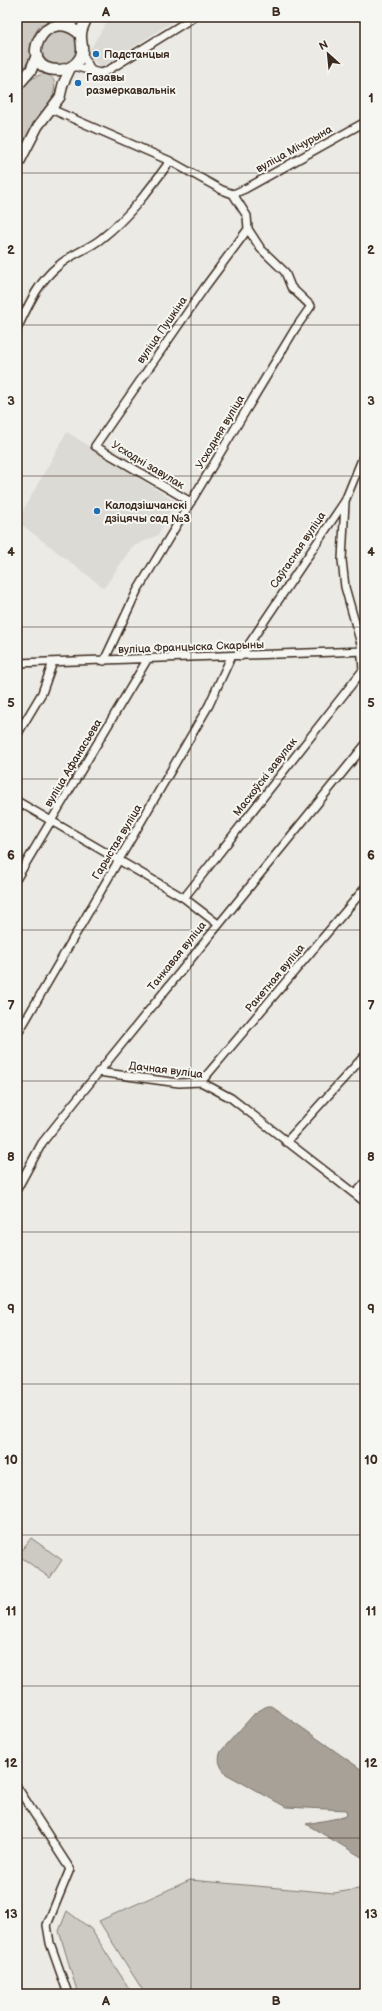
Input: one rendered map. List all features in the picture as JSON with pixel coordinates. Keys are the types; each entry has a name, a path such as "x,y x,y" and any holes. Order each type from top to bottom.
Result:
{"main road":[{"path":"17,86 31,70 37,55 36,42 41,30 52,23 66,23 80,17"},
{"path":"80,36 87,17"},
{"path":"31,70 40,67 59,70 72,67 82,53 83,44 80,36 74,28 66,23"},
{"path":"37,55 50,68"}],"street":[{"path":"17,167 38,126 60,97 62,84 72,67 100,73 107,71 194,17"},
{"path":"82,53 91,70"},
{"path":"50,68 62,84"},
{"path":"51,109 170,161 222,190 233,194 247,216 248,229"},
{"name":"вуліца Мічурына","path":"233,194 245,189 365,122"},
{"path":"17,329 34,295 57,266 101,239 119,223 136,207 170,161"},
{"name":"вуліца Пушкіна","path":"95,446 205,287 248,229"},
{"name":"Усходняя вуліца","path":"104,661 137,590 295,329 311,306 291,286 285,272 261,249 248,229"},
{"name":"Усходні завулак","path":"95,446 191,502"},
{"name":"Саўгасная вуліца","path":"242,656 345,500 365,452"},
{"path":"345,500 342,560 345,587 363,651 364,672"},
{"name":"вуліца Францыска Скарыны","path":"17,662 146,660 363,651"},
{"name":"Гарыстая вуліца","path":"17,1035 119,858 148,812 210,705 231,657"},
{"name":"вуліца Афанасьева","path":"17,878 146,660"},
{"path":"17,735 42,693 53,662"},
{"name":"Маскоўскі завулак","path":"184,898 364,672"},
{"name":"Танкавая вуліца","path":"17,1189 42,1143 218,924 365,745"},
{"path":"17,801 119,858 184,898 218,924"},
{"name":"Ракетная вуліца","path":"201,1082 365,888"},
{"path":"286,1142 365,1055"},
{"name":"Дачная вуліца","path":"98,1072 179,1083 201,1082 231,1098 365,1202"},
{"path":"355,1194 365,1184"},
{"path":"17,1787 70,1869 47,1925 50,1943 68,1994"}],"shaded area":[{"path":"17,17 72,17 56,18 40,25 32,39 32,55 29,61 17,74"},
{"path":"110,17 173,17 175,20 101,68 87,54"},
{"path":"59,27 69,30 75,36 78,46 75,56 69,62 59,65 49,62 43,56 40,46 43,36 49,30"},
{"path":"43,74 53,78 55,88 53,96 17,153 17,96 28,82"},
{"name":"Калодзішчанскі дзіцячы сад №3","path":"67,432 176,502 158,535 132,547 104,588 17,521"},
{"path":"31,1538 62,1560 50,1578 18,1555"},
{"path":"267,1706 271,1706 365,1772 365,1859 306,1824 344,1817 347,1815 346,1810 286,1807 226,1774 222,1768 219,1761 221,1751 255,1713"},
{"path":"190,1880 334,1893 365,1888 365,1994 145,1994 99,1921"},
{"path":"67,1911 91,1929 130,1990 131,1994 78,1994 59,1931"}],"place":[{"name":"Падстанцыя","path":"96,54"},
{"name":"Газавы размеркавальнік","path":"78,83"},
{"name":"Калодзішчанскі дзіцячы сад №3","path":"97,511"}]}
